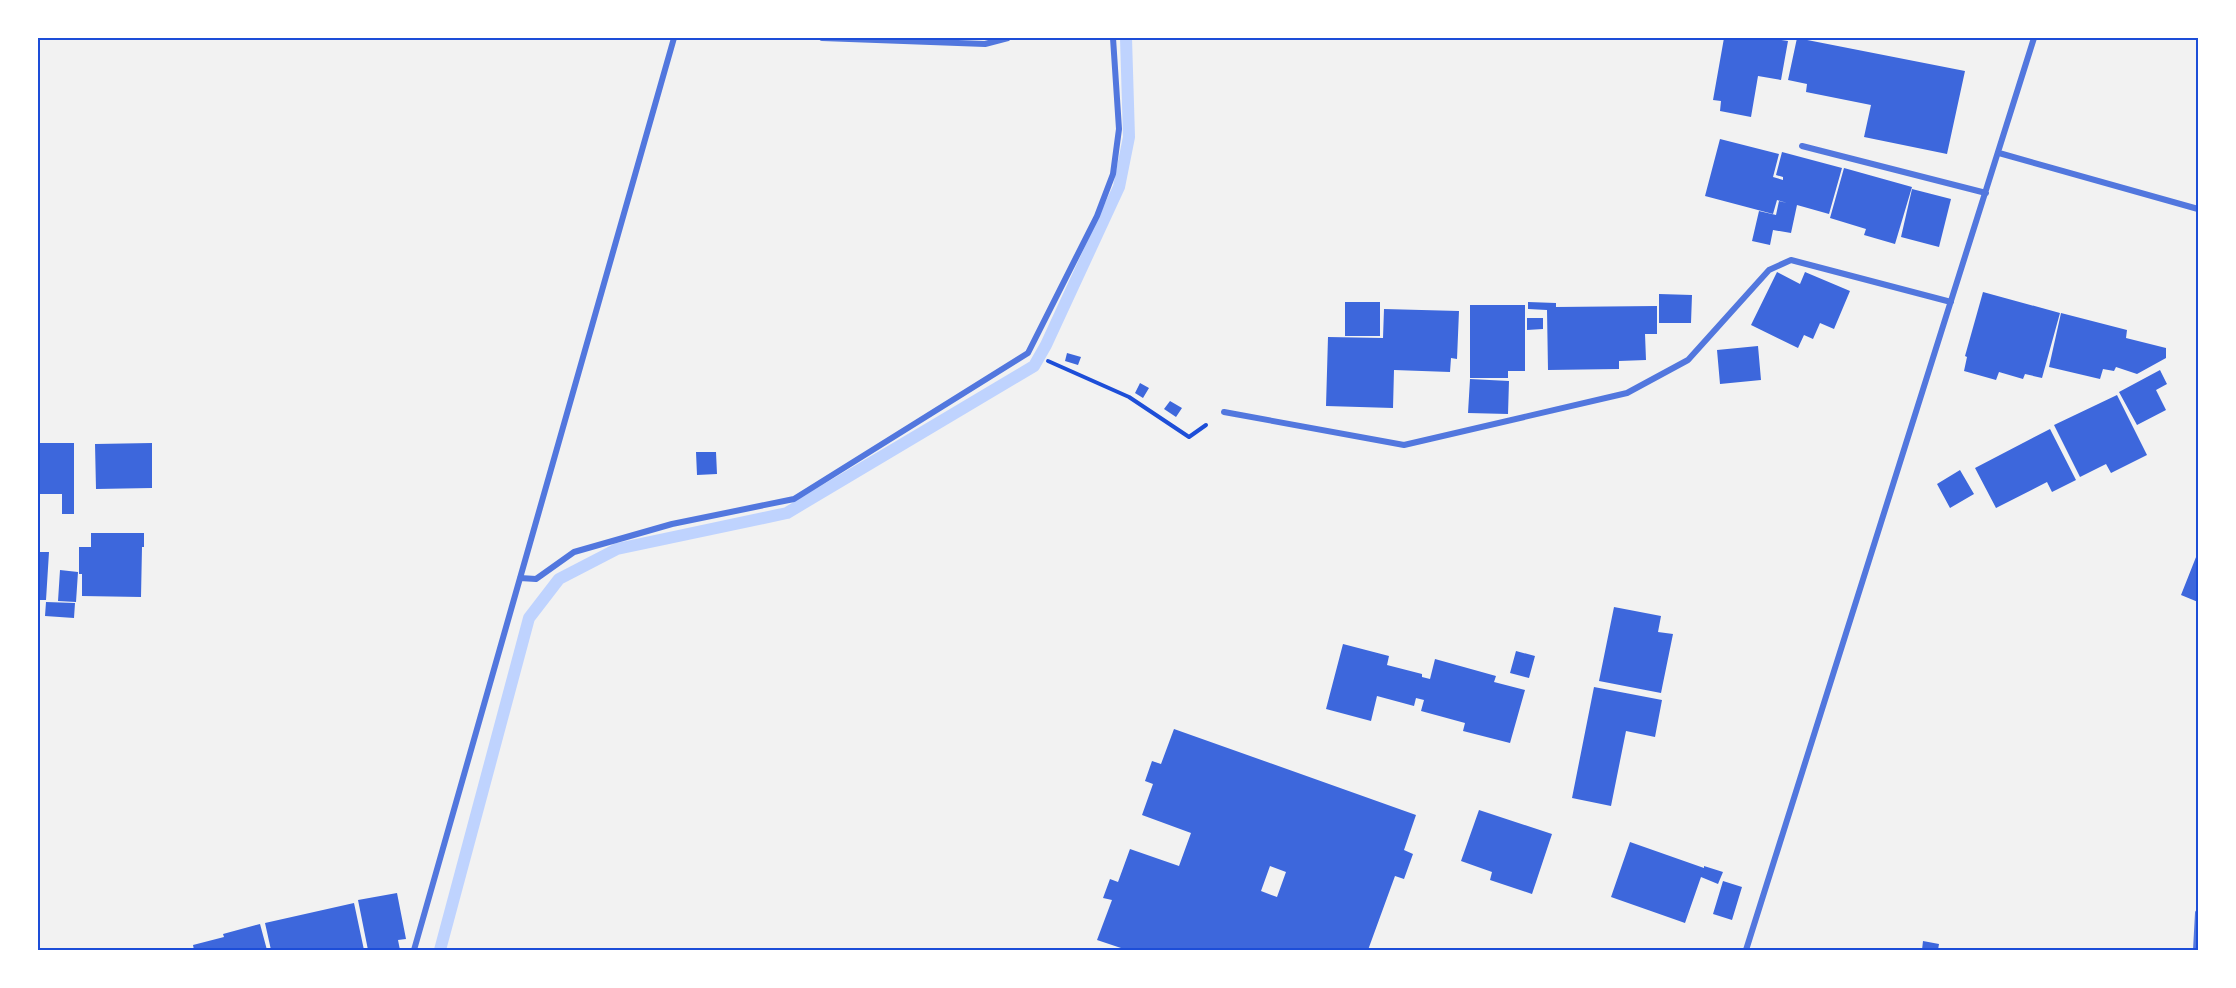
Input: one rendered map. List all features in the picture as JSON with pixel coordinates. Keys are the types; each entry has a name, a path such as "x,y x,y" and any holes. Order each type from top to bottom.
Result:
{"street":[{"path":"414,951 674,38"},
{"path":"822,38 985,44 1008,38"},
{"path":"520,578 536,579 573,552 672,524 794,499 1028,353 1097,216 1113,174 1119,129 1113,38"},
{"path":"1746,951 2034,38"},
{"path":"1802,146 1986,192"},
{"path":"1999,153 2199,209"},
{"path":"1224,412 1404,445 1627,393 1688,360 1769,270 1791,260 1951,302"},
{"path":"2196,951 2199,913"}],"path":[{"path":"1028,353 1129,397 1189,437 1224,412"}],"building":[{"path":"1724,38 1767,38 1788,41 1781,80 1758,76 1751,117 1720,111 1721,101 1713,100"},
{"path":"1797,38 1965,71 1947,154 1864,137 1871,105 1806,92 1807,84 1788,80"},
{"path":"1720,139 1779,154 1773,177 1783,180 1783,177 1776,175 1782,152 1842,168 1829,214 1797,205 1791,233 1773,230 1770,245 1752,241 1759,211 1776,215 1779,201 1787,203 1777,200 1773,214 1705,196"},
{"path":"1844,168 1912,187 1895,244 1864,235 1866,229 1830,218"},
{"path":"1912,189 1951,199 1939,247 1901,237"},
{"path":"1777,272 1800,284 1805,272 1850,291 1834,329 1820,323 1813,339 1804,335 1798,348 1751,325"},
{"path":"1983,292 2060,313 2042,378 2025,374 2023,379 1999,372 1996,380 1964,371 1967,357 1965,356"},
{"path":"1659,294 1692,295 1691,323 1659,323"},
{"path":"1345,302 1380,302 1380,336 1345,336"},
{"path":"1528,302 1556,303 1556,307 1657,306 1657,334 1645,334 1646,360 1619,361 1619,369 1548,370 1547,310 1528,309"},
{"path":"1470,305 1525,305 1525,371 1508,371 1508,378 1470,378"},
{"path":"1384,309 1459,311 1457,359 1451,358 1450,372 1394,370 1393,408 1326,406 1328,337 1383,338"},
{"path":"2061,313 2127,330 2126,338 2166,348 2166,358 2137,374 2116,367 2114,371 2103,369 2100,379 2049,367"},
{"path":"1527,318 1543,318 1543,329 1527,330"},
{"path":"1758,346 1761,380 1720,384 1717,350"},
{"path":"1067,353 1081,357 1078,365 1065,361"},
{"path":"2160,370 2167,384 2156,390 2166,410 2137,425 2119,392"},
{"path":"1470,379 1509,381 1508,414 1468,413"},
{"path":"1140,383 1149,388 1143,398 1135,393"},
{"path":"2117,395 2147,455 2111,473 2106,464 2080,477 2054,425"},
{"path":"1170,401 1182,408 1176,417 1164,409"},
{"path":"2050,429 2076,480 2052,492 2047,482 1996,508 1975,468"},
{"path":"38,443 74,443 74,514 62,514 62,494 38,494"},
{"path":"152,443 152,488 96,489 95,444"},
{"path":"696,452 716,452 717,474 697,475"},
{"path":"1960,470 1974,494 1950,508 1937,484"},
{"path":"91,533 144,533 141,597 82,596 79,547 91,547"},
{"path":"38,552 49,552 46,600 38,600"},
{"path":"2198,552 2198,602 2181,595"},
{"path":"60,570 78,572 76,602 58,601"},
{"path":"46,602 75,603 74,618 45,616"},
{"path":"1614,607 1661,616 1658,632 1673,634 1661,693 1599,681"},
{"path":"1343,644 1389,656 1387,665 1422,674 1422,677 1430,679 1435,659 1496,676 1494,682 1525,690 1510,743 1463,731 1465,723 1421,711 1424,700 1416,698 1414,706 1377,696 1371,721 1326,709"},
{"path":"1516,651 1535,656 1529,678 1510,673"},
{"path":"1594,687 1662,700 1655,737 1626,731 1611,806 1572,798"},
{"path":"1174,729 1416,815 1404,850 1413,854 1404,879 1395,876 1368,950 1127,950 1097,940 1112,900 1103,898 1110,879 1118,882 1130,849 1179,866 1191,833 1142,815 1153,784 1145,781 1152,761 1161,764","holes":["1270,866 1286,872 1277,897 1261,891"]},
{"path":"1479,810 1552,834 1532,894 1490,880 1492,872 1461,861"},
{"path":"1630,842 1704,868 1704,866 1723,872 1718,884 1701,877 1685,923 1611,897"},
{"path":"1723,881 1742,887 1732,920 1713,914"},
{"path":"397,893 406,939 398,940 400,950 368,950 358,900"},
{"path":"354,903 364,950 271,950 265,923"},
{"path":"260,924 267,950 194,950 193,945"},
{"path":"1923,941 1939,944 1938,950 1922,950"}],"waterway":[{"path":"440,950 529,618 559,579 617,549 787,513 1034,366 1046,345 1119,187 1129,137 1126,38"}]}
